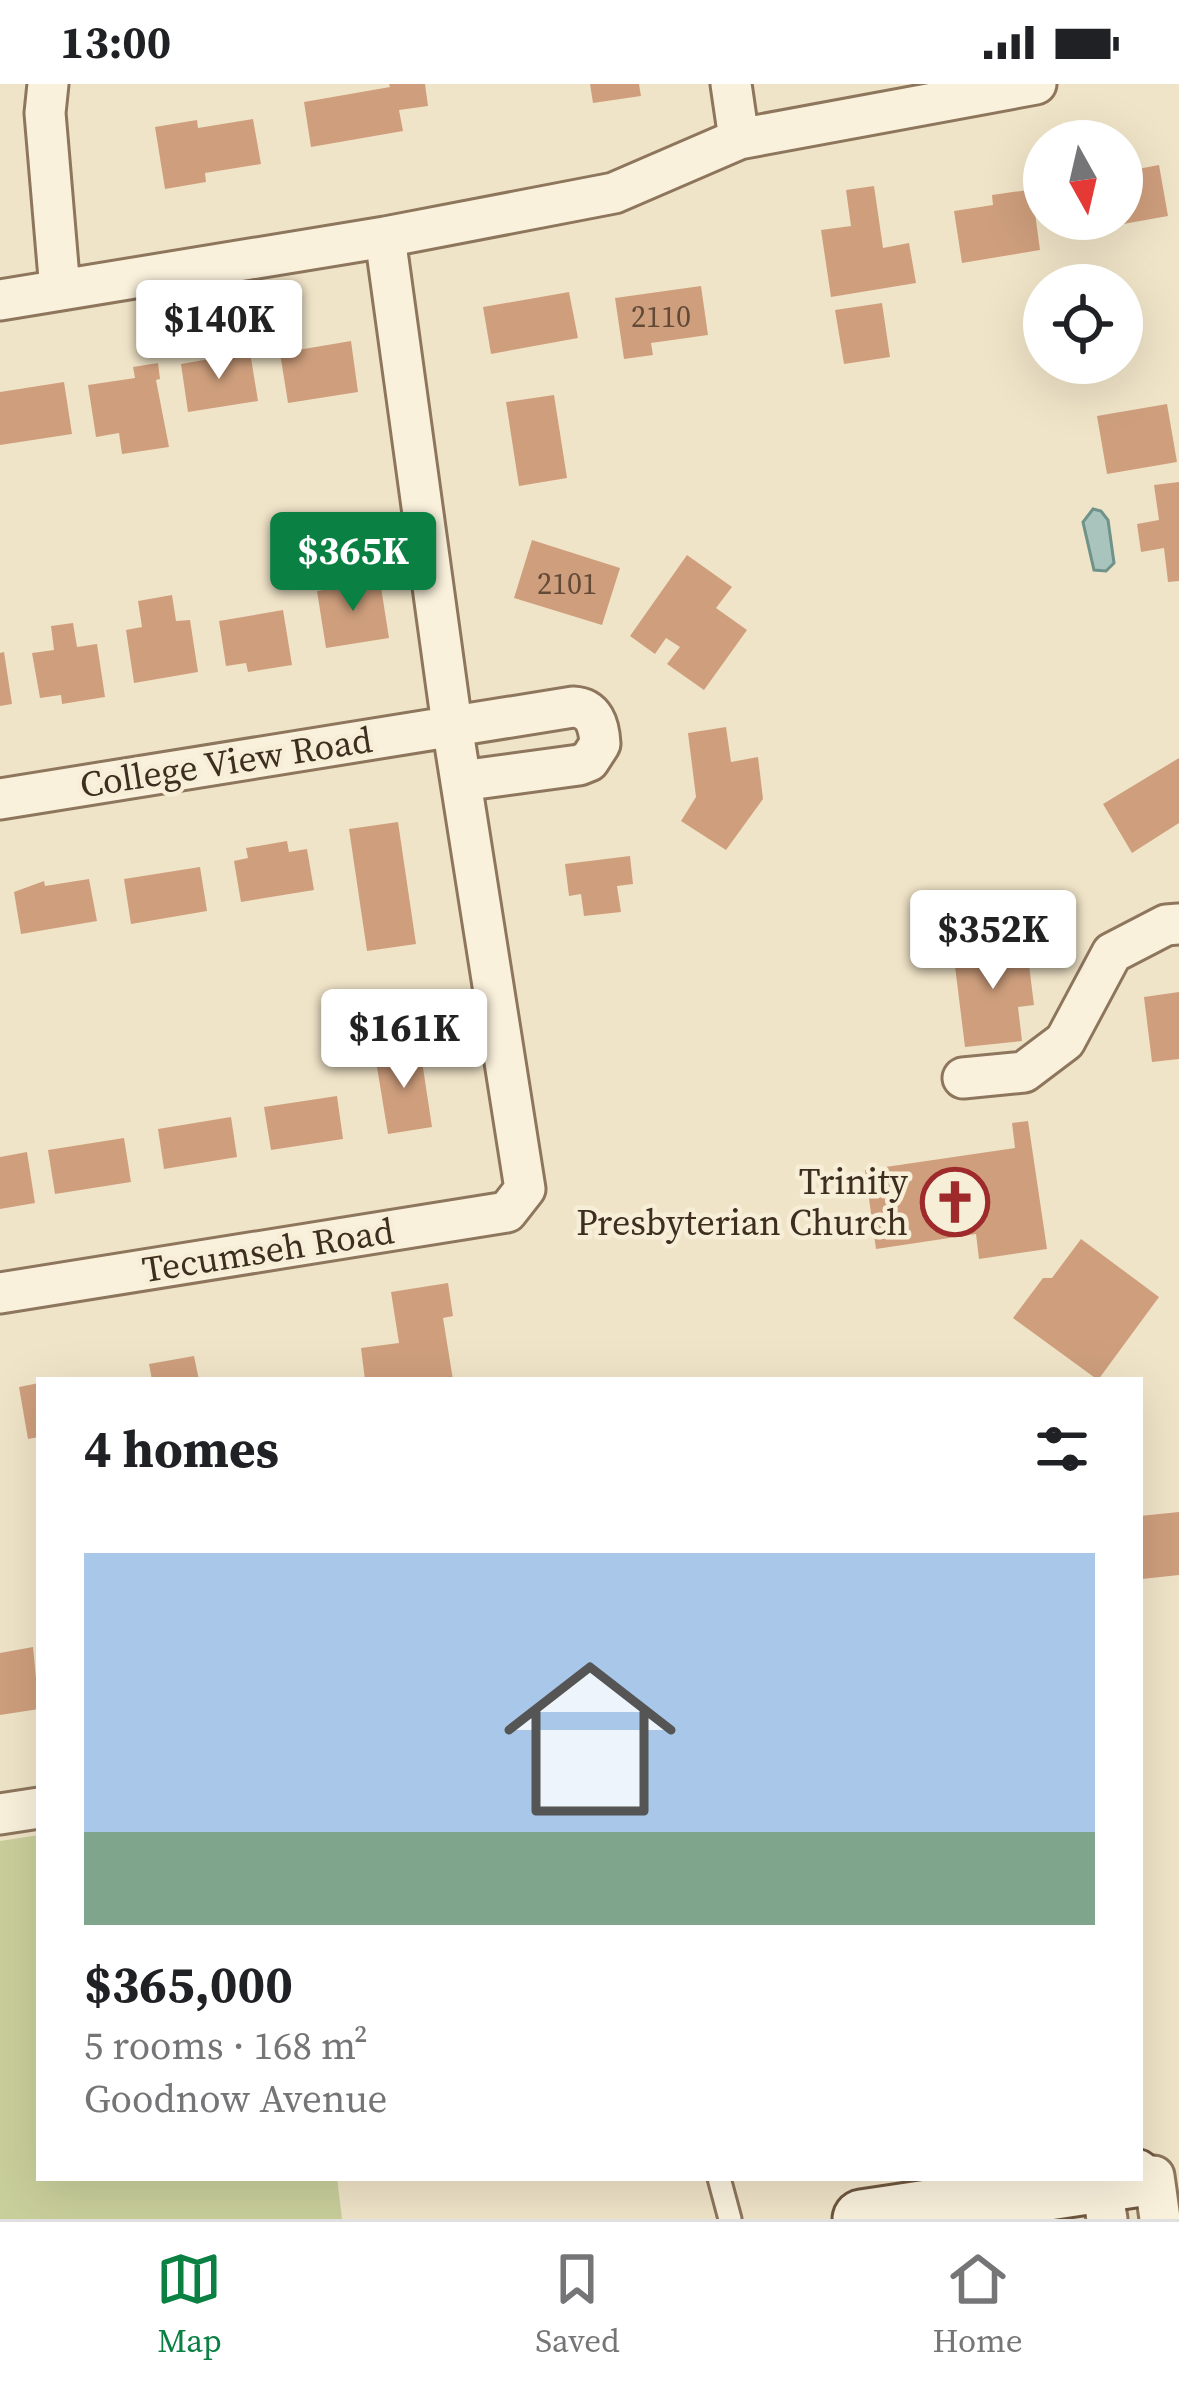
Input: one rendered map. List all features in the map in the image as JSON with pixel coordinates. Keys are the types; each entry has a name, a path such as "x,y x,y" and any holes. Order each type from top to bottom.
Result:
{"street":[{"path":"48,84 45,113 60,290"},
{"path":"731,84 739,139"},
{"path":"0,300 385,238 614,193 739,139 1036,84"},
{"path":"385,238 461,781"},
{"name":"College View Road","path":"0,800 452,725 584,708 592,714 599,733 596,754 579,765 461,781"},
{"name":"Tecumseh Road","path":"0,1293 507,1212 525,1189 461,781"},
{"path":"963,1078 1024,1072 1065,1041 1112,953 1166,925 1179,924"},
{"path":"0,1814 36,1808"},
{"path":"862,2219 1139,2189"}],"lane":[{"path":"720,2181 730,2219"}],"green space":[{"path":"36,1835 36,2181 337,2181 342,2219 0,2219 0,1841"}],"water":[{"path":"1093,509 1108,520 1114,563 1106,571 1094,570 1083,522"}],"building":[{"path":"389,84 425,84 428,106 399,110 403,131 311,147 304,102"},
{"path":"590,84 639,84 641,96 593,103"},
{"path":"253,119 261,164 205,173 206,182 165,189 155,127 197,120 198,128"},
{"path":"1159,165 1168,216 1143,220 1143,168"},
{"path":"874,186 883,248 909,243 916,283 831,297 821,230 851,226 846,190"},
{"path":"1023,191 1023,240 1039,240 1040,250 962,263 954,211 993,205 992,195"},
{"path":"701,286 708,335 651,343 653,355 624,359 615,298"},
{"path":"569,292 578,338 491,354 483,307"},
{"path":"882,303 890,357 844,364 835,310"},
{"path":"351,341 358,392 288,403 280,353"},
{"path":"250,352 258,401 188,412 181,364"},
{"path":"158,363 160,379 156,380 169,447 122,454 119,433 96,437 88,385 135,378 133,367"},
{"path":"64,382 72,434 0,445 0,392"},
{"path":"554,395 567,478 519,486 506,402"},
{"path":"1167,404 1177,462 1107,474 1097,416"},
{"path":"1179,482 1179,581 1168,582 1164,548 1141,552 1137,524 1159,520 1154,485"},
{"path":"532,540 620,568 602,625 514,598"},
{"path":"687,555 732,587 716,608 747,630 704,690 667,664 680,647 666,638 655,654 630,636"},
{"path":"380,581 389,638 326,648 317,591"},
{"path":"172,595 176,621 190,620 198,672 134,683 126,630 142,627 138,601"},
{"path":"283,610 292,665 248,672 246,663 226,666 219,621"},
{"path":"73,623 77,647 97,644 105,697 62,704 61,695 40,698 32,653 54,650 51,626"},
{"path":"4,652 12,704 0,706 0,653"},
{"path":"726,727 731,762 758,757 763,799 726,850 681,821 696,797 688,733"},
{"path":"1179,758 1179,823 1132,853 1103,804"},
{"path":"398,822 416,944 367,951 349,829"},
{"path":"287,841 289,852 307,849 314,890 241,902 234,861 248,858 246,848"},
{"path":"630,856 633,884 617,886 621,912 584,916 581,894 569,896 565,864"},
{"path":"200,867 207,911 131,924 124,879"},
{"path":"89,879 97,921 21,934 14,892 44,881 45,886"},
{"path":"1026,941 1034,1005 1018,1007 1022,1041 965,1047 953,950"},
{"path":"1179,992 1179,1059 1152,1062 1144,997"},
{"path":"420,1048 432,1127 388,1134 375,1055"},
{"path":"337,1096 343,1139 271,1150 264,1107"},
{"path":"231,1117 237,1157 164,1169 158,1129"},
{"name":"Trinity Presbyterian Church","path":"1028,1121 1047,1249 979,1259 976,1234 876,1249 865,1170 1015,1148 1012,1123"},
{"path":"124,1138 131,1182 55,1194 48,1150"},
{"path":"27,1152 35,1203 0,1209 0,1157"},
{"path":"1081,1239 1159,1297 1100,1377 1013,1318 1043,1278 1052,1278"},
{"path":"448,1283 453,1316 443,1318 453,1377 365,1377 361,1348 399,1343 391,1292"},
{"path":"194,1356 198,1377 151,1377 149,1364"},
{"path":"36,1384 36,1438 28,1439 19,1387"},
{"path":"1179,1512 1179,1575 1143,1579 1143,1516"},
{"path":"33,1647 36,1709 0,1715 0,1653"}],"place":[{"name":"Trinity Presbyterian Church","path":"955,1202"}]}
